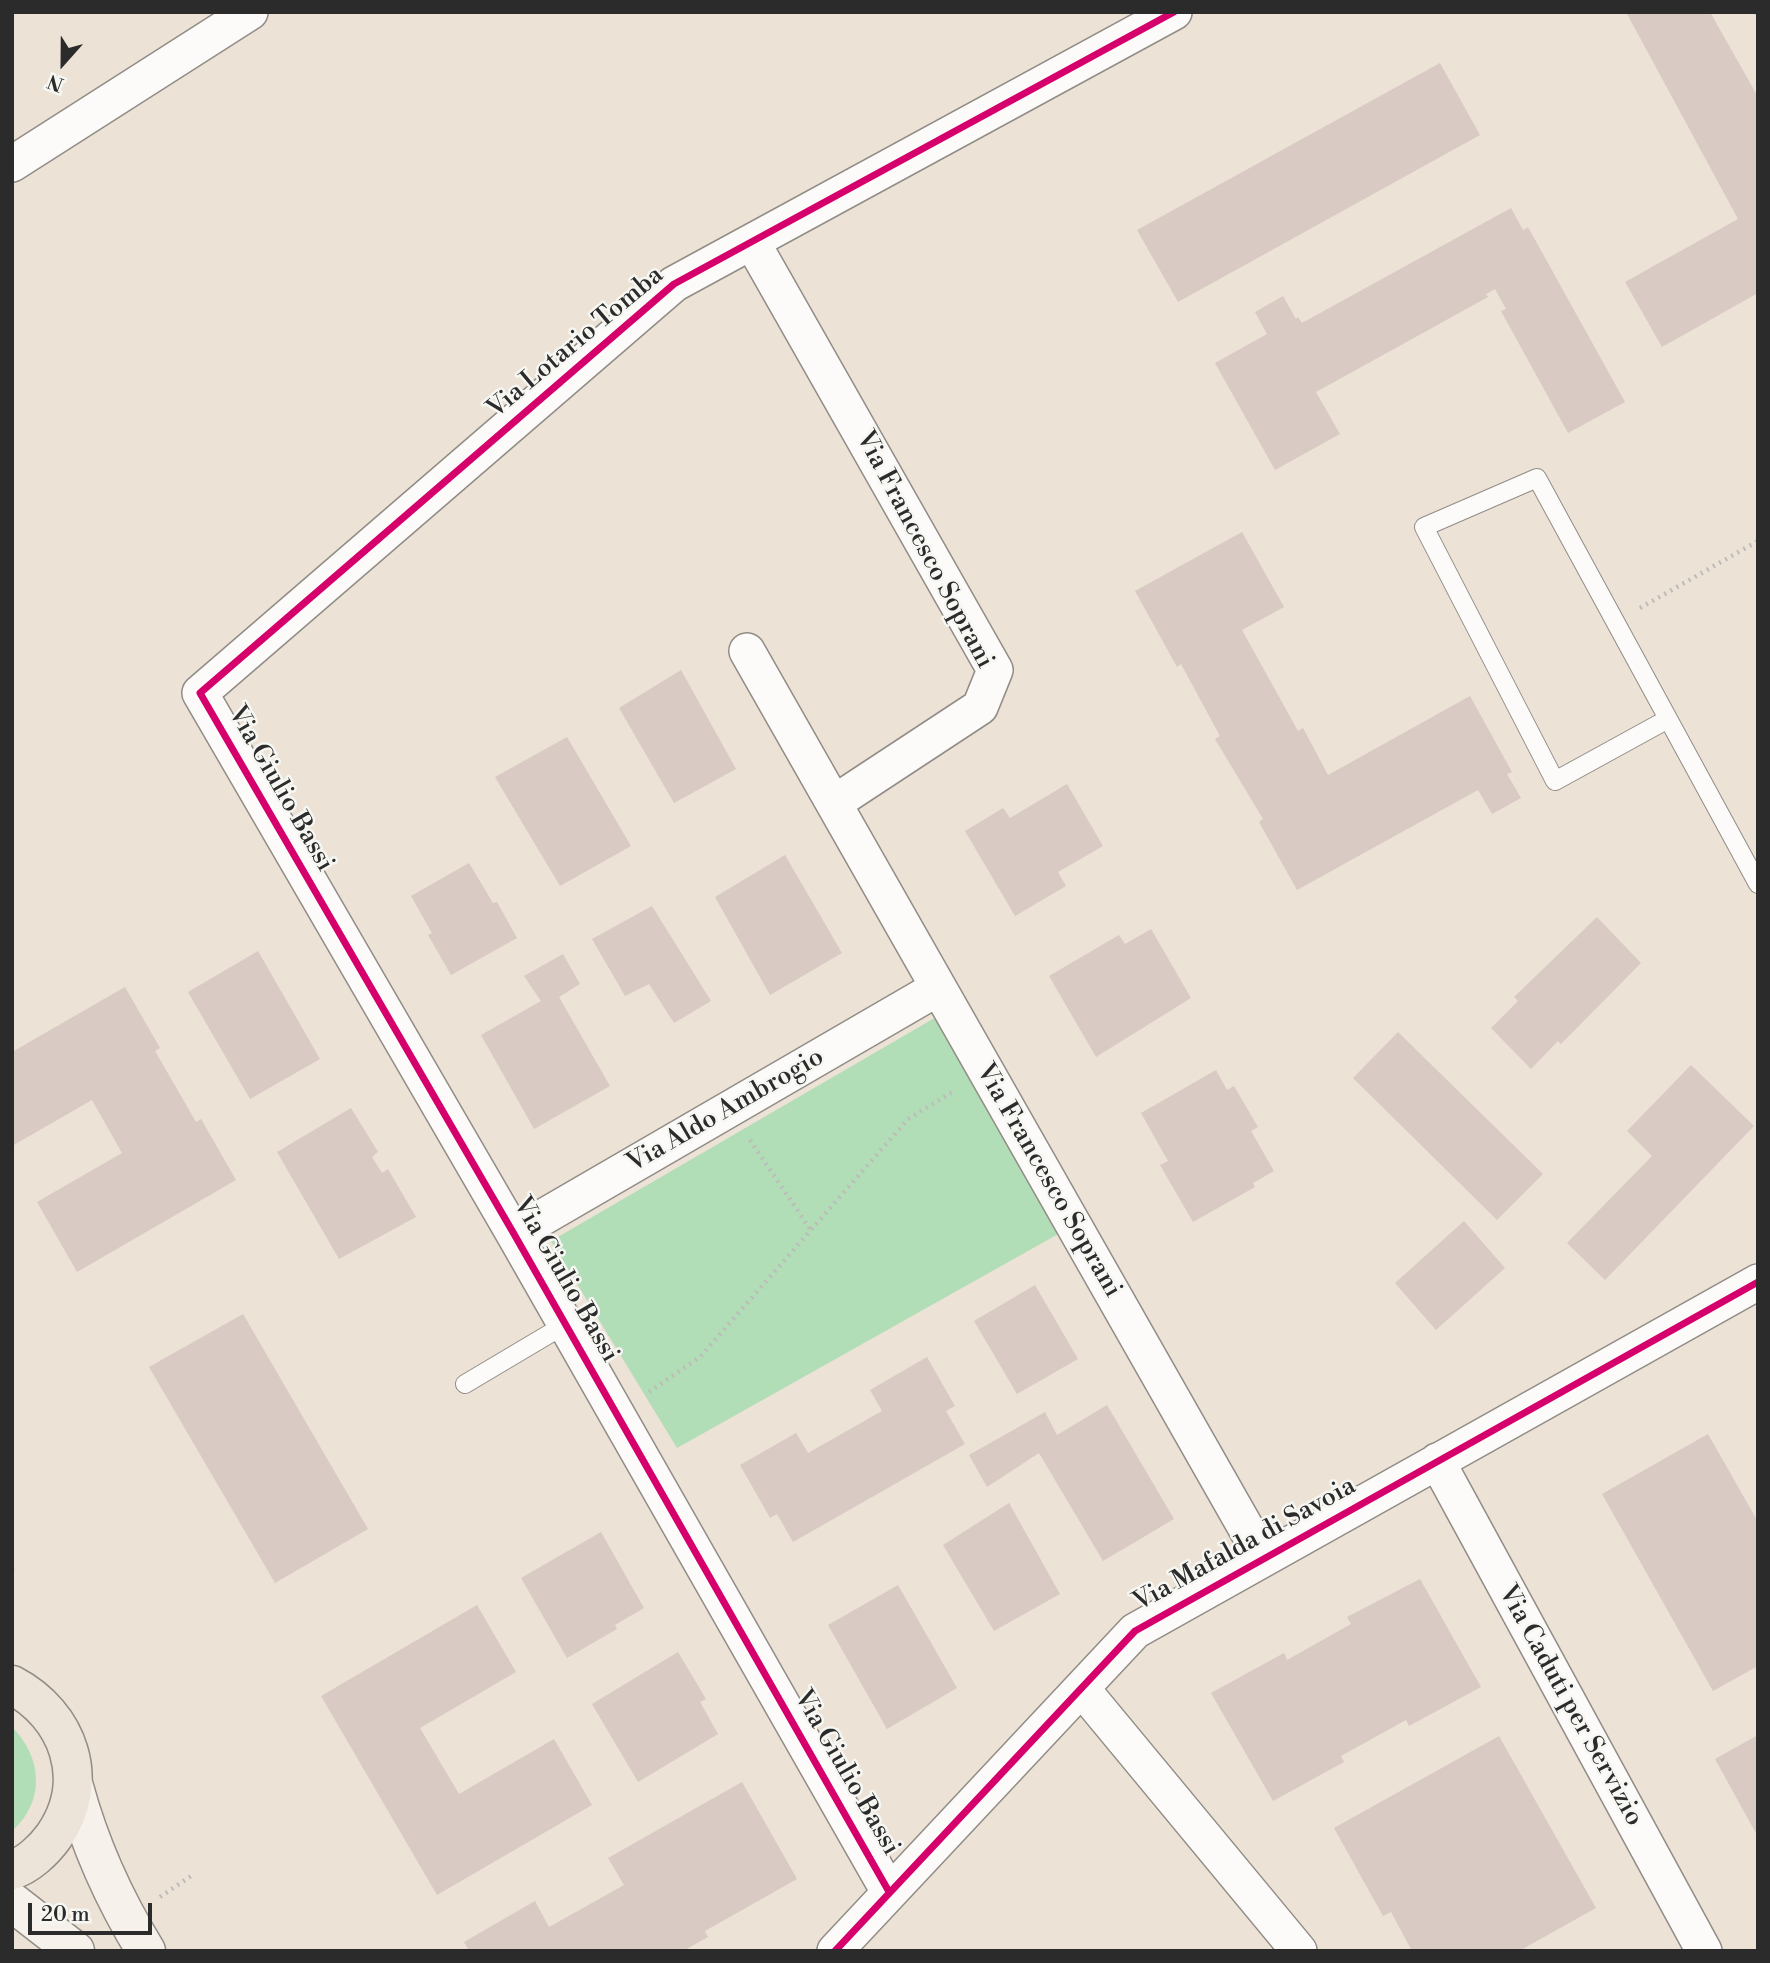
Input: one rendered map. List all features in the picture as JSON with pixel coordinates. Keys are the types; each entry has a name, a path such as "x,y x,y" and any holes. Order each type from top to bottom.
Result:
{"main road":[{"path":"12,1685 34,1696 57,1722 71,1753 74,1787 89,1841 127,1919 146,1951"},
{"path":"12,1870 45,1848 65,1820 74,1787"},
{"path":"12,1902 75,1951"}],"street":[{"path":"12,164 250,12"},
{"name":"Via Lotario Tomba","path":"200,693 674,284 1174,12"},
{"name":"Via Francesco Soprani","path":"752,242 995,670 980,707 834,803"},
{"name":"Via Francesco Soprani","path":"747,651 1264,1558"},
{"name":"Via Giulio Bassi","path":"200,693 566,1324 888,1890"},
{"name":"Via Aldo Ambrogio","path":"514,1234 939,988"},
{"name":"Via Mafalda di Savoia","path":"835,1951 888,1890 1135,1631 1758,1282"},
{"name":"Via Caduti per Servizio","path":"1437,1461 1704,1951"},
{"path":"1082,1689 1300,1951"}],"lane":[{"path":"1668,719 1555,781 1424,527 1537,478 1758,884"},
{"path":"465,1384 566,1324"}],"path":[{"path":"1616,622 1758,541"},
{"path":"645,1395 700,1357 908,1119 955,1090"},
{"path":"747,1136 810,1229"}],"green space":[{"path":"950,1009 1060,1233 677,1448 551,1241"},
{"path":"12,1727 29,1752 36,1779 31,1806 12,1831"}],"building":[{"path":"1626,12 1710,12 1758,97 1758,293 1662,347 1625,282 1738,219"},
{"path":"1440,63 1480,135 1178,302 1137,230"},
{"path":"1511,208 1523,230 1528,227 1625,402 1568,433 1501,311 1506,309 1495,289 1486,294 1488,297 1316,392 1340,434 1275,470 1215,363 1267,334 1255,312 1283,296 1296,319 1298,317 1302,323"},
{"path":"1242,532 1284,607 1242,630 1298,731 1303,728 1328,775 1470,696 1512,772 1507,774 1521,798 1492,814 1478,790 1297,890 1259,822 1263,819 1215,739 1220,736 1181,664 1177,667 1135,591"},
{"path":"681,670 736,769 674,803 619,708"},
{"path":"567,737 631,846 560,886 495,777"},
{"path":"1067,784 1103,846 1058,872 1066,886 1015,916 965,831 1003,808 1010,818"},
{"path":"785,855 842,953 770,995 715,897"},
{"path":"469,863 493,903 497,902 517,938 451,975 428,935 432,933 411,896"},
{"path":"652,906 711,1001 674,1023 649,984 625,996 592,939"},
{"path":"1597,917 1641,963 1561,1044 1558,1041 1531,1069 1491,1028 1518,1001 1514,997"},
{"path":"1151,929 1191,998 1096,1057 1049,976 1119,935 1125,944"},
{"path":"258,951 320,1059 250,1099 188,992"},
{"path":"563,954 580,984 559,997 610,1086 534,1129 481,1035 541,1001 524,976"},
{"path":"125,987 160,1048 155,1051 196,1122 201,1119 236,1180 77,1272 37,1202 122,1153 92,1100 12,1146 12,1052"},
{"path":"1398,1032 1543,1174 1497,1220 1353,1078"},
{"path":"1691,1065 1754,1126 1605,1280 1567,1243 1652,1156 1627,1131"},
{"path":"1216,1070 1227,1090 1234,1086 1258,1127 1251,1131 1274,1171 1253,1183 1255,1187 1193,1222 1160,1165 1168,1161 1141,1113"},
{"path":"351,1108 378,1152 372,1157 382,1173 388,1169 416,1217 339,1259 277,1152"},
{"path":"1464,1221 1505,1268 1436,1330 1395,1283"},
{"path":"1035,1285 1078,1359 1017,1394 974,1321"},
{"path":"243,1314 368,1529 275,1583 149,1367"},
{"path":"927,1357 955,1406 946,1411 965,1444 793,1542 777,1514 770,1518 740,1465 796,1433 808,1453 882,1411 870,1390"},
{"path":"1107,1405 1174,1519 1103,1561 1039,1453 987,1487 969,1455 1045,1412 1057,1435"},
{"path":"1708,1434 1758,1522 1758,1666 1713,1691 1602,1494"},
{"path":"1009,1503 1060,1594 994,1631 943,1545"},
{"path":"601,1532 644,1608 615,1625 617,1629 567,1658 521,1578"},
{"path":"1420,1579 1481,1687 1409,1726 1406,1720 1341,1756 1344,1762 1273,1801 1211,1693 1284,1653 1287,1660 1351,1624 1347,1617"},
{"path":"898,1585 957,1688 887,1729 828,1625"},
{"path":"477,1605 516,1672 420,1728 459,1794 554,1739 592,1805 437,1895 321,1696"},
{"path":"678,1652 706,1699 700,1702 718,1734 638,1782 592,1704"},
{"path":"1758,1735 1758,1837 1715,1759"},
{"path":"1499,1736 1596,1908 1519,1951 1412,1951 1391,1912 1383,1916 1334,1828"},
{"path":"742,1782 797,1879 705,1931 708,1937 683,1951 469,1951 464,1942 535,1901 549,1927 624,1885 608,1858"}],"cycle path":[{"path":"888,1890 514,1234 200,693 674,284 1174,12"},
{"path":"835,1951 1135,1631 1758,1282"}]}
